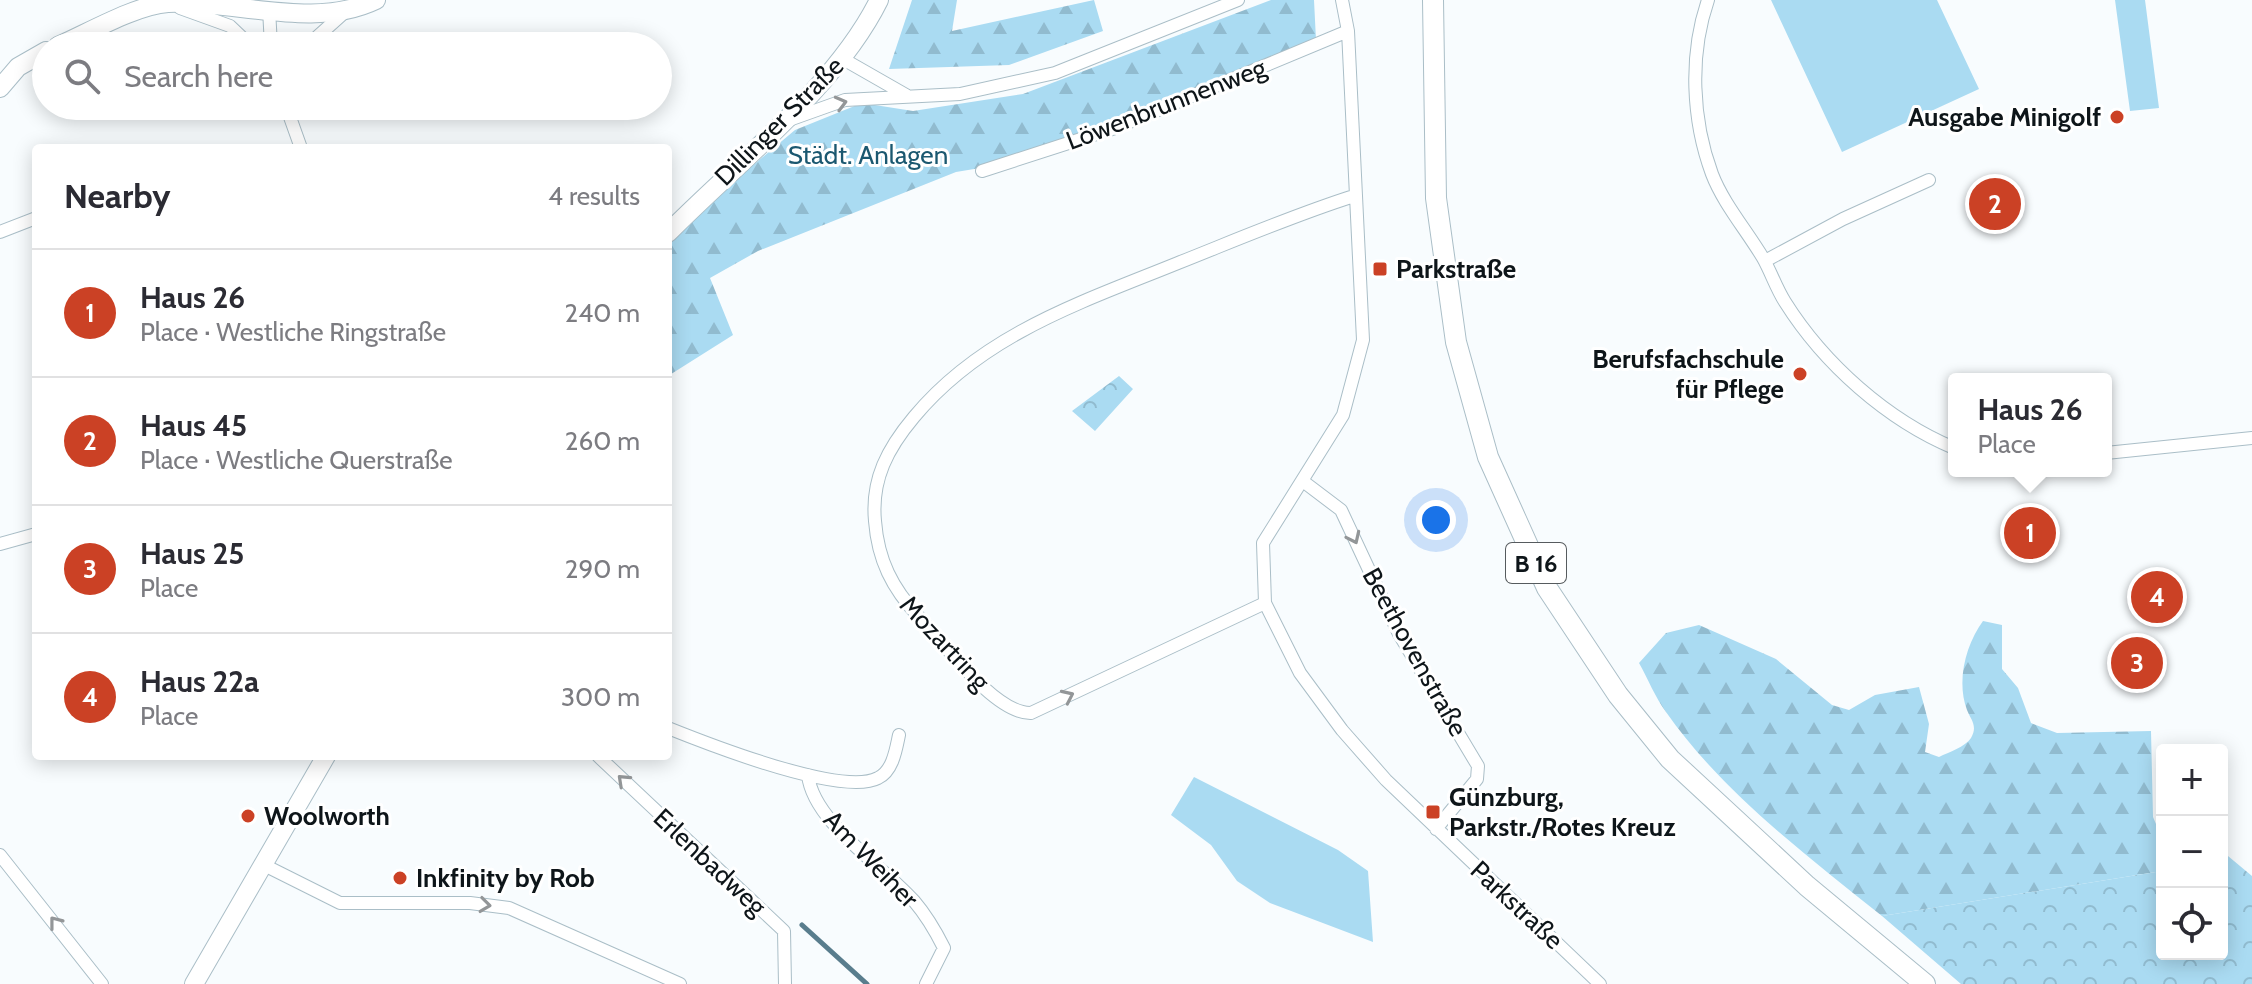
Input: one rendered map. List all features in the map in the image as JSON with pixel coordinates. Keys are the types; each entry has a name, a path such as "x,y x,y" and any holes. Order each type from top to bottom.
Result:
{"main road":[{"name":"B 16","path":"1433,0 1436,198 1456,342 1488,457 1547,588 1618,695 1670,759 1807,886 1925,984"}],"street":[{"path":"323,32 347,11 376,0"},
{"name":"Dillinger Straße","path":"672,229 843,59 879,0"},
{"path":"779,124 845,100 991,90 1055,73 1238,0"},
{"name":"Parkstraße","path":"1342,0 1348,31 1363,340 1343,415 1304,482 1263,543 1265,603 1300,673 1342,730 1436,829 1600,984"},
{"path":"1708,0 1699,24 1695,60 1697,113 1712,176 1765,261 1784,301 1827,355 1868,395 1920,433 1948,445"},
{"path":"93,32 165,3 347,11"},
{"path":"165,3 230,26 236,32"},
{"path":"269,9 270,32"},
{"name":"Löwenbrunnenweg","path":"982,171 1115,128 1348,31"},
{"path":"0,88 18,67 32,59"},
{"path":"843,59 906,95"},
{"path":"291,120 300,144"},
{"path":"1765,261 1843,219 1929,180"},
{"name":"Mozartring","path":"1265,603 1031,713 1017,714 983,686 893,586 877,549 873,498 885,458 902,431 941,386 967,364 1014,334 1070,306 1354,196"},
{"path":"0,232 32,220"},
{"path":"2112,452 2252,438"},
{"name":"Beethovenstraße","path":"1304,482 1341,510 1399,634 1478,766 1477,779 1436,829"},
{"path":"0,544 32,535"},
{"path":"672,729 808,775 847,782 879,778 889,769 899,735"},
{"path":"194,984 324,760"},
{"name":"Erlenbadweg","path":"602,760 784,931 785,984"},
{"name":"Am Weiher","path":"808,775 814,799 913,900 937,935 944,948 926,984"},
{"path":"0,855 102,984"},
{"path":"264,865 340,903 470,903 509,908 680,984"}],"green space":[{"path":"912,0 957,0 952,31 1094,0 1103,31 1009,65 889,69"},
{"name":"Städt. Anlagen","path":"1271,0 1314,0 1316,40 1023,161 956,172 758,251 710,278 733,335 672,373 672,239 701,209 795,130 862,103 913,111 1023,94"},
{"path":"1771,0 1937,0 1979,89 1842,152"},
{"path":"2115,0 2145,0 2159,108 2130,111"},
{"path":"1119,376 1133,389 1095,431 1072,411"},
{"path":"1983,621 2002,625 2002,669 2018,688 2031,723 2057,733 2151,731 2156,872 1882,916 1766,821 1713,769 1666,712 1639,663 1666,633 1699,625 1776,659 1832,705 1849,710 1875,695 1919,687 1929,724 1925,752 1939,757 1965,744 1973,734 1973,723 1962,687 1964,663"},
{"path":"1194,777 1338,850 1368,871 1373,942 1270,903 1237,881 1211,845 1171,815"},
{"path":"2228,856 2252,876 2252,984 1961,984 1882,916 2156,872 2156,960 2228,960"}],"waterway":[{"path":"802,925 867,984"}],"place":[{"name":"Ausgabe Minigolf","path":"2117,117"},
{"name":"Haus 45","path":"1995,204"},
{"name":"Parkstraße","path":"1380,269"},
{"name":"Berufsfachschule für Pflege","path":"1800,374"},
{"name":"Haus 26","path":"2030,533"},
{"name":"Haus 22a","path":"2157,597"},
{"name":"Haus 25","path":"2137,663"},
{"name":"Günzburg, Parkstr./Rotes Kreuz","path":"1433,812"},
{"name":"Woolworth","path":"248,816"},
{"name":"Inkfinity by Rob","path":"400,878"}]}
